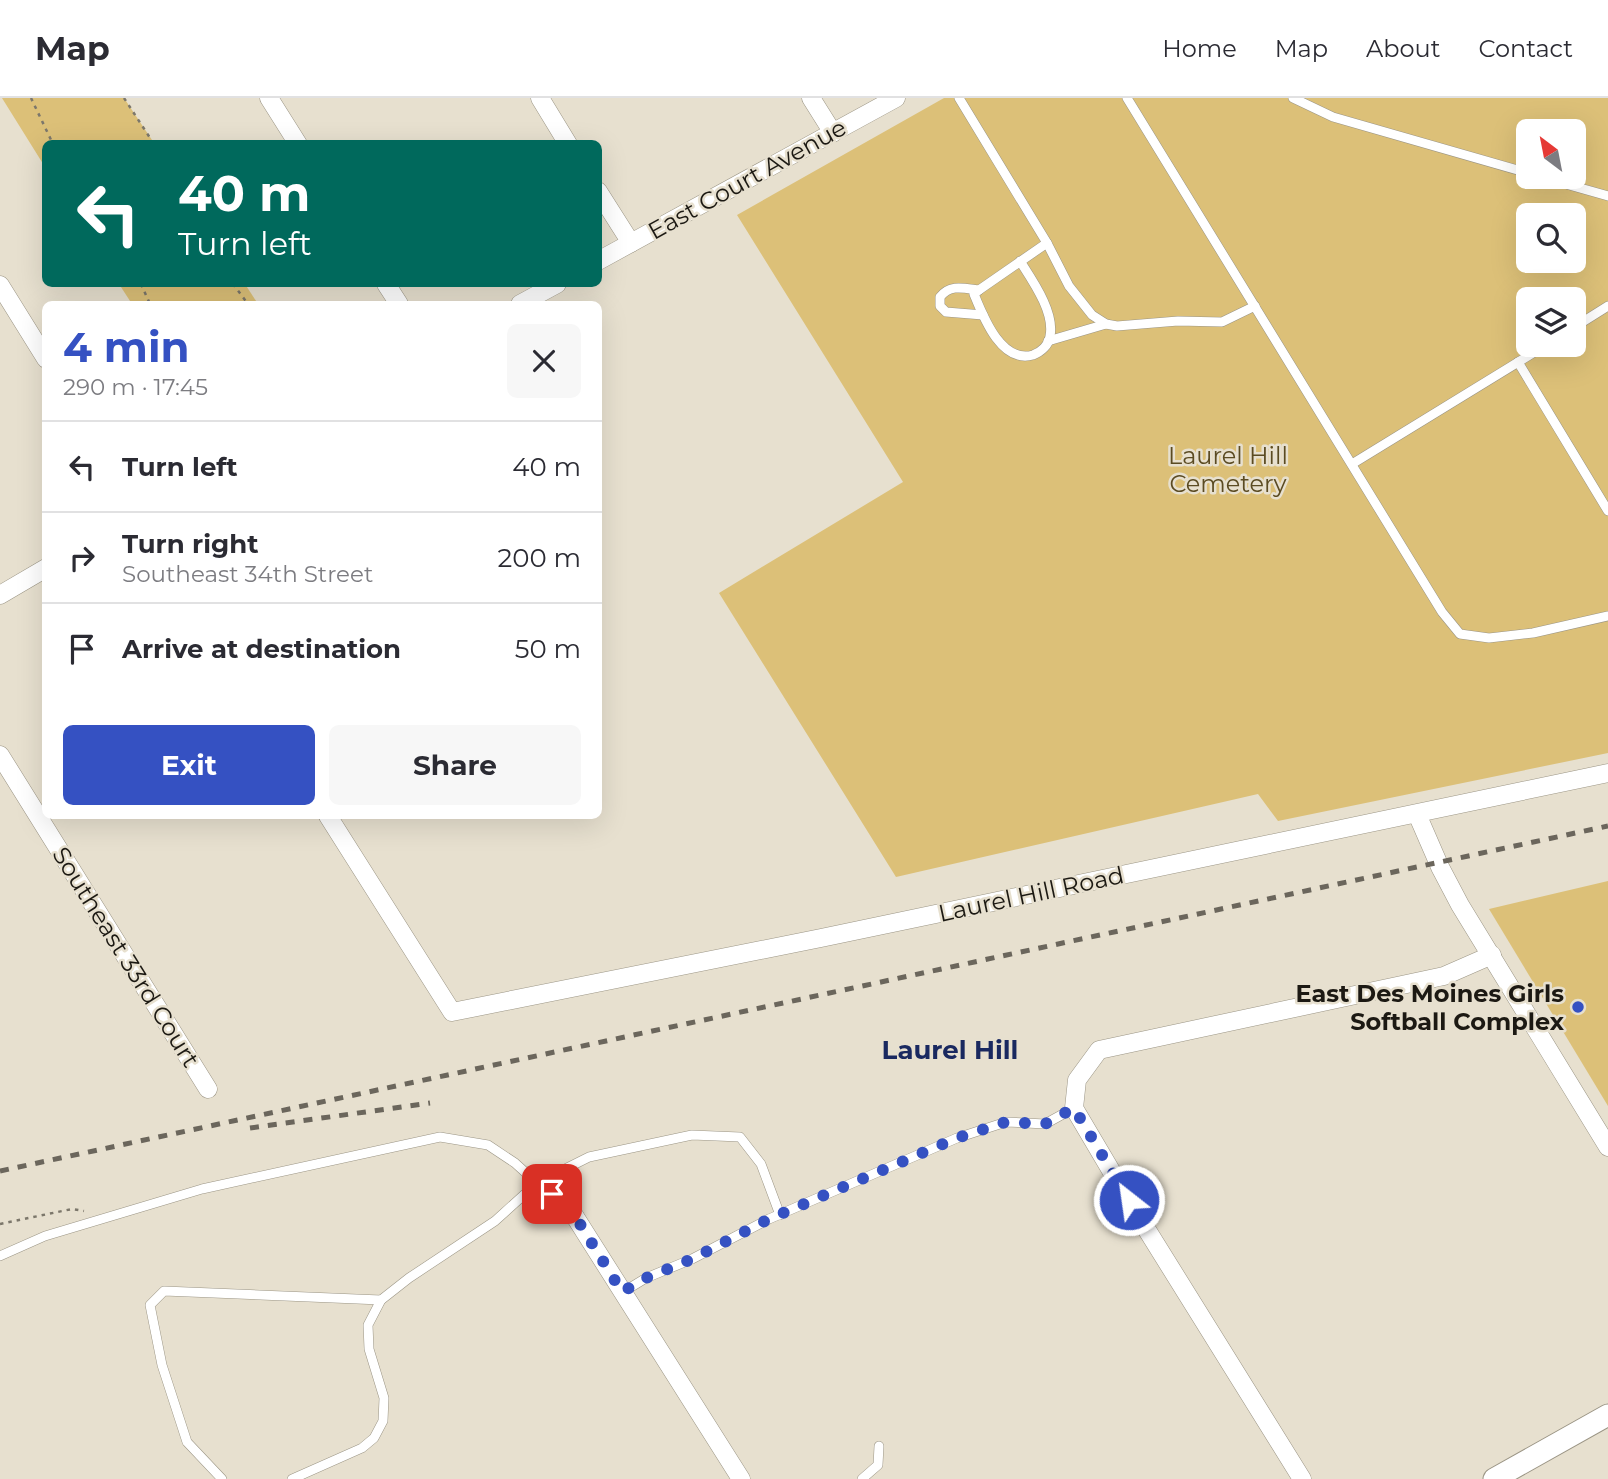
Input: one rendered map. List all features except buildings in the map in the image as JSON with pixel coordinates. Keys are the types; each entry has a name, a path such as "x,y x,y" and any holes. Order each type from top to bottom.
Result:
{"street":[{"path":"269,98 295,140"},
{"path":"540,98 566,140"},
{"path":"811,98 833,133"},
{"name":"East Court Avenue","path":"602,259 896,98"},
{"path":"602,197 631,243"},
{"path":"0,285 42,353"},
{"path":"526,301 551,287"},
{"path":"0,595 42,570"},
{"name":"Southeast 33rd Court","path":"0,755 208,1089"},
{"name":"Laurel Hill Road","path":"330,819 453,1012 1608,773"},
{"path":"1417,814 1442,872 1608,1147"},
{"path":"1302,1479 1074,1108 1077,1080 1098,1050 1444,976 1492,955"},
{"path":"537,1183 567,1203 741,1479"},
{"path":"1494,1479 1608,1415"}],"lane":[{"path":"959,98 1069,286 1092,315 1106,324 1117,326 1178,321 1222,322 1255,306"},
{"path":"1127,98 1442,612 1460,634 1489,638 1533,633 1608,615"},
{"path":"1293,98 1333,117 1516,170"},
{"path":"1583,189 1608,196"},
{"path":"1020,261 1047,308 1051,335 1038,353 1027,356 1013,354 998,340 974,294 979,290 1020,261 1046,243"},
{"path":"979,290 953,287 945,289 940,297 940,306 946,313 983,315"},
{"path":"1586,320 1608,306"},
{"path":"1048,341 1106,324"},
{"path":"1352,464 1526,357"},
{"path":"1518,362 1608,511"},
{"path":"622,1292 780,1214 957,1138 1006,1122 1045,1124 1074,1108"},
{"path":"292,1479 362,1448 374,1438 383,1421 384,1398 369,1349 368,1325 381,1300 409,1278 495,1221 537,1183 589,1157 692,1135 740,1137 761,1164 780,1214"},
{"path":"0,1256 45,1236 202,1189 440,1137 488,1145 515,1163 537,1183"},
{"path":"222,1479 187,1442 162,1365 150,1305 164,1292 381,1300"},
{"path":"862,1479 877,1465 879,1446"}],"path":[{"path":"31,98 51,140"},
{"path":"124,98 151,140"},
{"path":"0,1224 72,1209 115,1216"}],"green space":[{"path":"2,98 124,98 152,140 42,140 42,162"},
{"name":"Laurel Hill Cemetery","path":"944,98 1608,98 1608,753 1278,821 1258,794 896,877 719,593 903,482 737,215"},
{"path":"121,287 247,287 256,301 130,301"},
{"name":"East Des Moines Girls Softball Complex","path":"1608,881 1608,1106 1489,909"}],"railway":[{"path":"0,1171 1608,826"},
{"path":"250,1128 430,1103"}],"place":[{"name":"East Des Moines Girls Softball Complex","path":"1578,1007"}],"district":[{"name":"Laurel Hill","path":"950,1050"}],"route":[{"path":"552,1194 567,1203 622,1292 769,1219 957,1138 1006,1122 1045,1124 1074,1108 1129,1200"}]}
